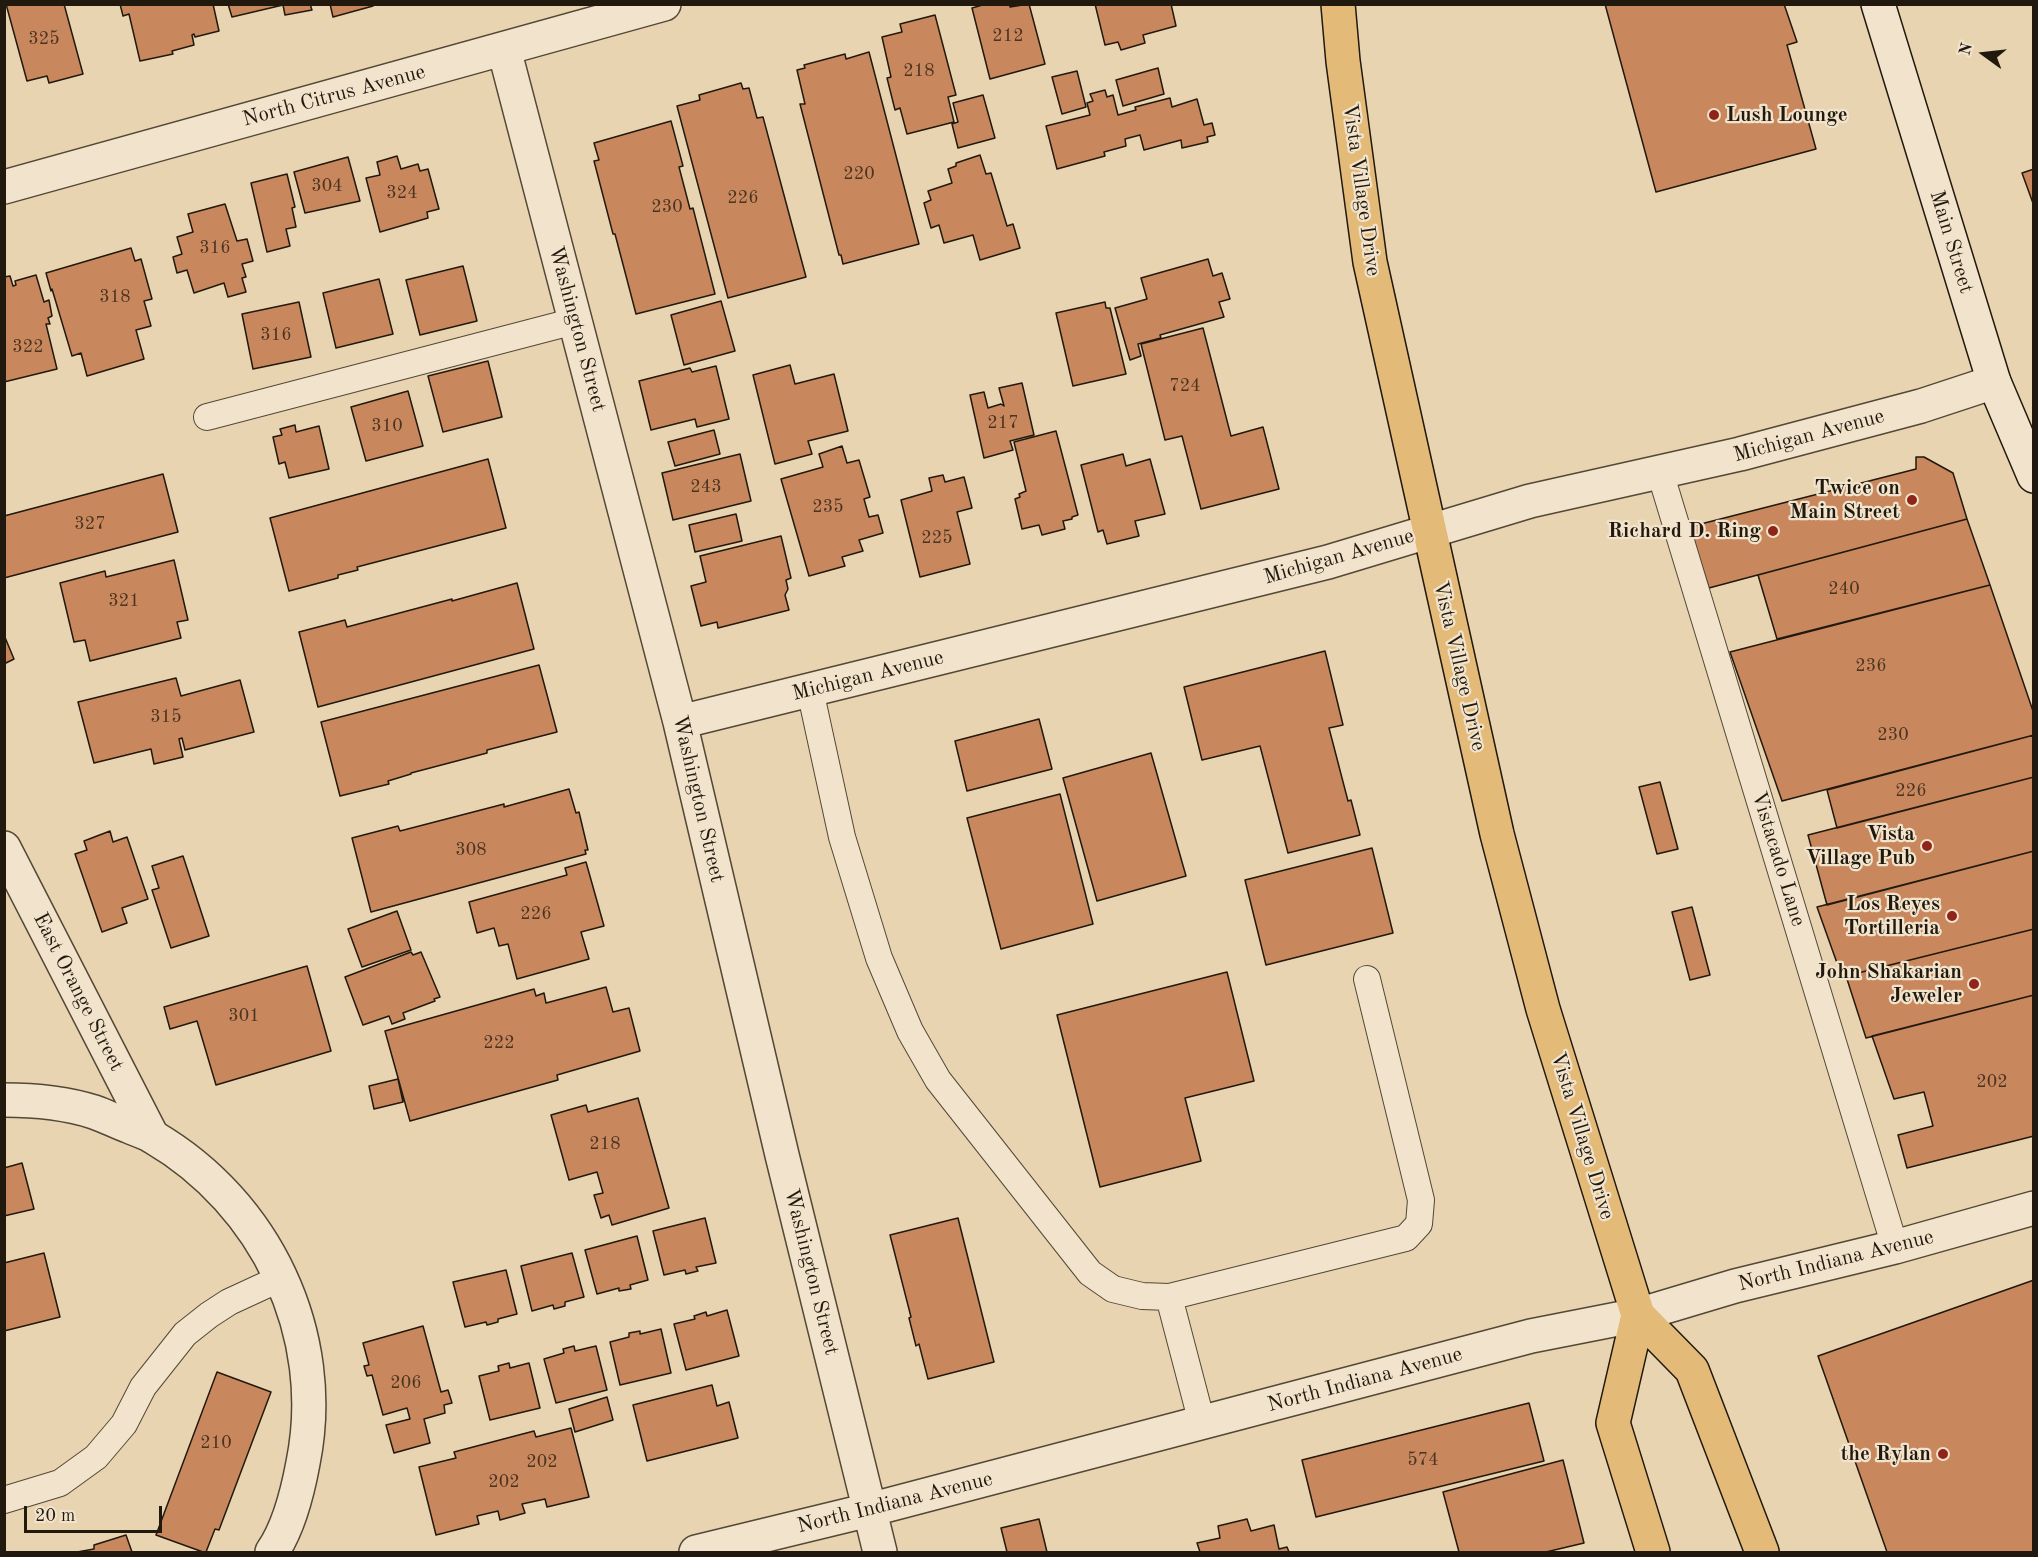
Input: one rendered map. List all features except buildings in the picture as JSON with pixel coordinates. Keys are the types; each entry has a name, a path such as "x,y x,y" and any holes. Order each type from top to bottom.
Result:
{"main road":[{"name":"Vista Village Drive","path":"1338,4 1343,61 1370,262 1497,834 1543,1009 1638,1314 1692,1370 1762,1552"},
{"path":"1638,1314 1613,1423 1653,1552"}],"street":[{"name":"North Citrus Avenue","path":"4,187 664,4"},
{"name":"Main Street","path":"1878,4 1994,382 2034,476"},
{"name":"Washington Street","path":"504,49 680,722 782,1155 880,1552"},
{"name":"Michigan Avenue","path":"680,722 1328,562 1530,501 1740,454 1921,406 1994,382"},
{"name":"East Orange Street","path":"4,848 152,1136"},
{"path":"4,1100 34,1100 94,1112 152,1136 200,1170 242,1212 274,1262 297,1316 308,1375 309,1434 297,1492 272,1552"},
{"name":"North Indiana Avenue","path":"696,1552 869,1510 1531,1336 1638,1314 1735,1286 1895,1247 2034,1208"}],"lane":[{"path":"207,417 575,321"},
{"name":"Vistacado Lane","path":"1660,472 1895,1247"},
{"path":"810,690 842,837 879,958 910,1030 938,1080 1090,1273 1113,1289 1142,1296 1169,1297 1406,1238 1419,1224 1421,1200 1367,979"},
{"path":"4,1500 60,1483 96,1457 124,1424 143,1387 185,1334 229,1302 281,1278"},
{"path":"1169,1297 1202,1423"}],"place":[{"name":"Lush Lounge","path":"1714,115"},
{"name":"Twice on Main Street","path":"1912,500"},
{"name":"Richard D. Ring","path":"1773,531"},
{"name":"Vista Village Pub","path":"1927,846"},
{"name":"Los Reyes Tortilleria","path":"1952,916"},
{"name":"John Shakarian Jeweler","path":"1974,984"},
{"name":"the Rylan","path":"1943,1454"}]}
